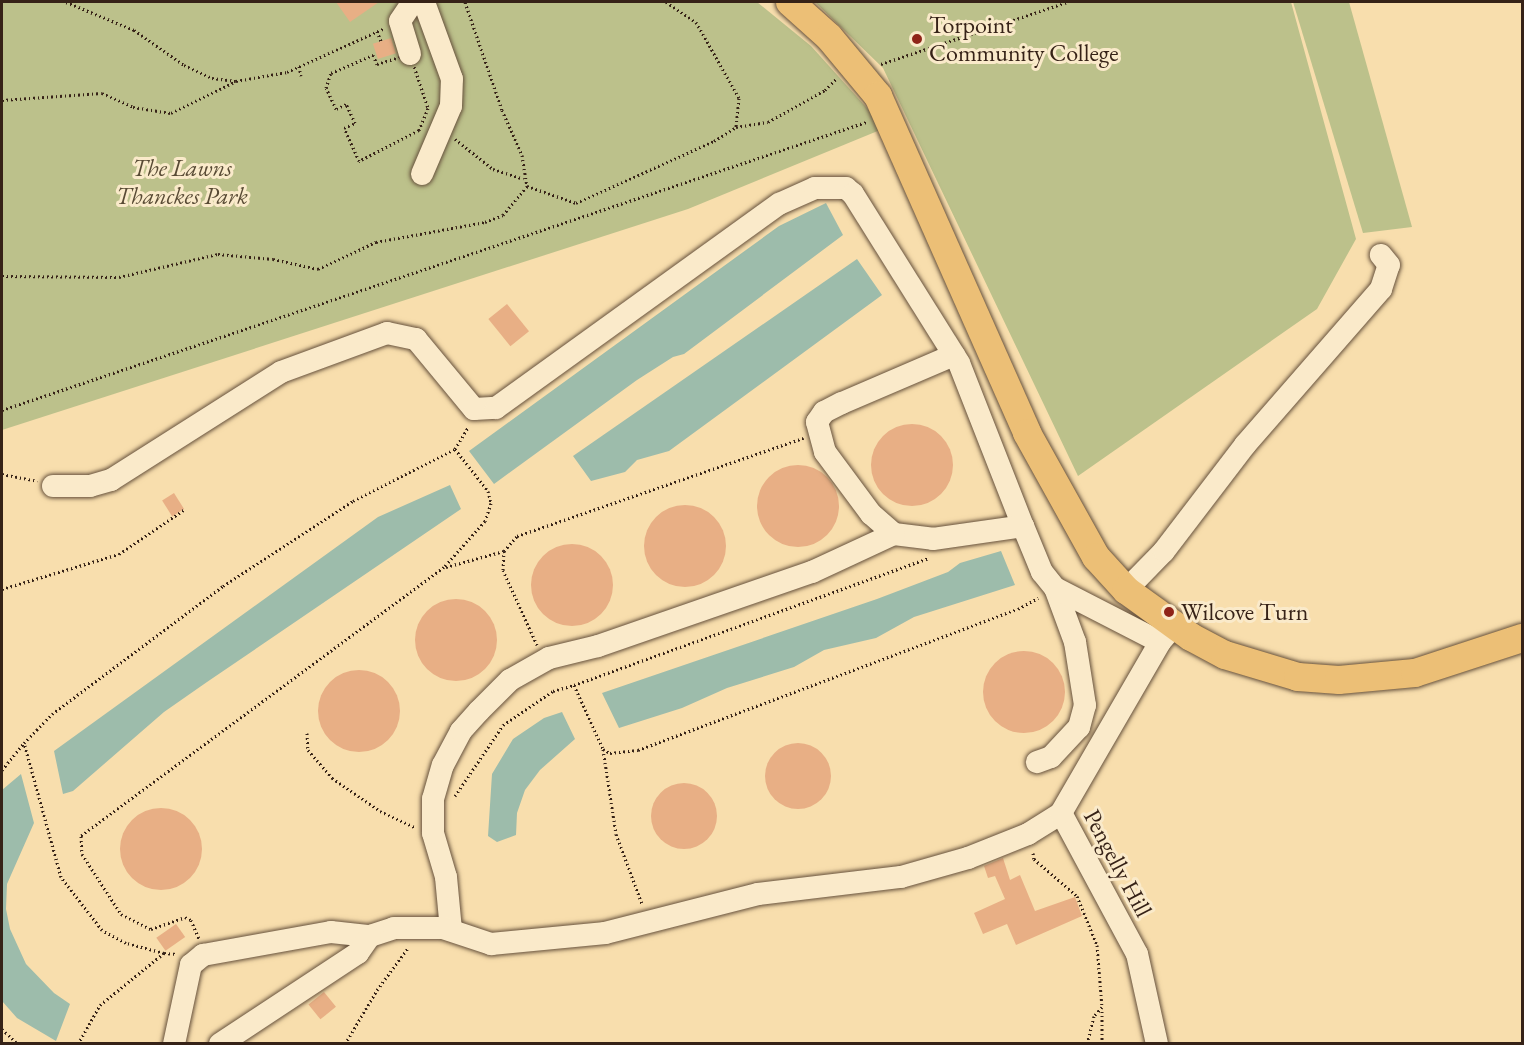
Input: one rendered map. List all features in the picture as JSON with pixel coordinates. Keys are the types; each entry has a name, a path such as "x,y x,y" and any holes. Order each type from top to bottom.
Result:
{"main road":[{"path":"790,2 857,68 888,115 1027,433 1096,557 1167,634 1263,668 1298,677 1339,680 1415,673 1522,638"}],"street":[{"path":"410,54 400,21 413,2"},
{"path":"422,174 451,106 452,79 424,2"},
{"path":"53,486 90,486 111,480 281,372 387,333 416,339 466,402 480,410 496,408 779,204 832,186 854,194 954,355 1042,572 1055,588 1075,642 1085,705 1079,727 1051,757 1037,762"},
{"path":"1126,590 1164,551 1245,445 1381,289 1389,265 1381,255"},
{"path":"894,534 871,514 825,452 817,431 817,422 824,412 954,355"},
{"path":"451,930 446,877 433,833 436,784 461,731 510,680 545,660 812,572 894,534 933,539 1023,526"},
{"path":"1055,588 1167,634"},
{"name":"Pengelly Hill","path":"1157,1044 1137,954 1061,813 1167,634"},
{"path":"174,1044 191,965 203,955 331,932 370,936 394,928 451,930 491,944 605,933 758,894 901,877 968,858 1028,834 1061,813"},
{"path":"220,1044 357,953 370,936"}],"path":[{"path":"66,2 134,30 184,65 212,78 236,81"},
{"path":"465,2 502,110 522,155 522,179"},
{"path":"666,2 696,22 734,88 739,98 736,127"},
{"path":"441,131 493,169 522,179 527,186 576,203 714,141 736,127 768,122 825,90 857,68 1067,2"},
{"path":"2,100 102,93 133,106 171,113 236,81 298,66 400,21"},
{"path":"377,31 381,41"},
{"path":"410,54 428,108 419,130 359,160 344,128 355,123 346,104 336,109 326,88 331,73 373,55 377,64 410,54"},
{"path":"298,66 301,76"},
{"path":"2,410 888,115"},
{"path":"2,276 119,277 218,254 273,259 318,270 376,242 485,222 503,215 527,186"},
{"path":"2,770 52,714 222,586 353,501 455,449 480,410"},
{"path":"545,660 503,570 504,551 510,542 527,532 817,431"},
{"path":"24,743 61,878 102,930 126,943 164,953 203,955 197,933 185,917 151,929 121,914 82,854 81,836 444,567 485,521 491,503 488,491 455,449"},
{"path":"2,474 53,486"},
{"path":"2,589 118,554 185,509"},
{"path":"444,567 504,551"},
{"path":"450,805 502,725 536,700 937,555"},
{"path":"603,749 610,753 638,750 1018,609 1055,588"},
{"path":"574,685 603,749 616,834 628,874 642,903 633,913 633,926"},
{"path":"307,733 312,758 349,792 380,811 433,833"},
{"path":"1028,834 1034,859 1077,896 1097,945 1102,1007 1102,1044"},
{"path":"345,1044 377,990 423,928"},
{"path":"78,1044 100,1005 164,953"},
{"path":"1087,1044 1094,1016 1102,1007"},
{"path":"2,1029 18,1044"}],"green space":[{"name":"The Lawns Thanckes Park","path":"2,2 757,2 811,46 885,128 688,209 2,430"},
{"path":"815,2 1291,2 1356,239 1317,309 1078,476 883,68"},
{"path":"1293,2 1349,2 1412,227 1363,233"}],"shaded area":[{"path":"826,203 843,235 684,354 673,357 637,380 494,484 469,451 779,226"},
{"path":"857,259 882,295 669,451 637,460 625,472 591,481 573,456"},
{"path":"450,485 461,509 164,712 73,791 63,794 54,751 378,517"},
{"path":"1001,551 1015,585 914,617 876,638 824,650 794,667 727,688 682,708 619,728 602,693 877,599 948,572 960,563"},
{"path":"562,712 575,739 540,770 525,790 517,813 516,835 497,842 488,836 492,774 513,739 544,718"},
{"path":"21,774 34,823 7,884 6,909 10,929 26,964 54,993 70,1004 56,1041 17,1018 2,1001 2,790"}],"building":[{"path":"336,2 379,2 350,22"},
{"path":"391,38 396,53 378,59 373,44"},
{"path":"507,304 529,331 510,346 488,319"},
{"path":"912,424 928,427 941,436 950,449 953,465 950,481 941,494 928,503 912,506 896,503 883,494 874,481 871,465 874,449 883,436 896,427"},
{"path":"798,465 814,468 827,477 836,490 839,506 836,522 827,535 814,544 798,547 782,544 769,535 760,522 757,506 760,490 769,477 782,468"},
{"path":"174,493 184,509 172,517 162,500"},
{"path":"685,505 701,508 714,517 723,530 726,546 723,562 714,575 701,584 685,587 669,584 656,575 647,562 644,546 647,530 656,517 669,508"},
{"path":"572,544 588,547 601,556 610,569 613,585 610,601 601,614 588,623 572,626 556,623 543,614 534,601 531,585 534,569 543,556 556,547"},
{"path":"456,599 472,602 485,611 494,624 497,640 494,656 485,669 472,678 456,681 440,678 427,669 418,656 415,640 418,624 427,611 440,602"},
{"path":"1024,651 1040,654 1053,663 1062,676 1065,692 1062,708 1053,721 1040,730 1024,733 1008,730 995,721 986,708 983,692 986,676 995,663 1008,654"},
{"path":"359,670 375,673 388,682 397,695 400,711 397,727 388,740 375,749 359,752 343,749 330,740 321,727 318,711 321,695 330,682 343,673"},
{"path":"792,743 804,743 816,748 826,758 831,776 829,789 816,804 804,809 792,809 780,804 770,794 765,782 765,770 770,758 780,748"},
{"path":"678,783 690,783 702,788 712,798 717,816 715,829 702,844 690,849 678,849 666,844 656,834 651,822 651,810 656,798 666,788"},
{"path":"161,808 177,811 190,820 199,833 202,849 199,865 190,878 177,887 161,890 145,887 132,878 123,865 120,849 123,833 132,820 145,811"},
{"path":"1003,858 1010,880 1020,875 1035,911 1075,897 1082,916 1016,945 1007,924 983,934 974,913 1005,899 995,876 988,878 984,866"},
{"path":"176,924 185,937 166,951 156,938"},
{"path":"324,992 336,1007 320,1019 308,1005"}],"place":[{"name":"Torpoint Community College","path":"917,39"},
{"name":"Wilcove Turn","path":"1169,612"}]}
